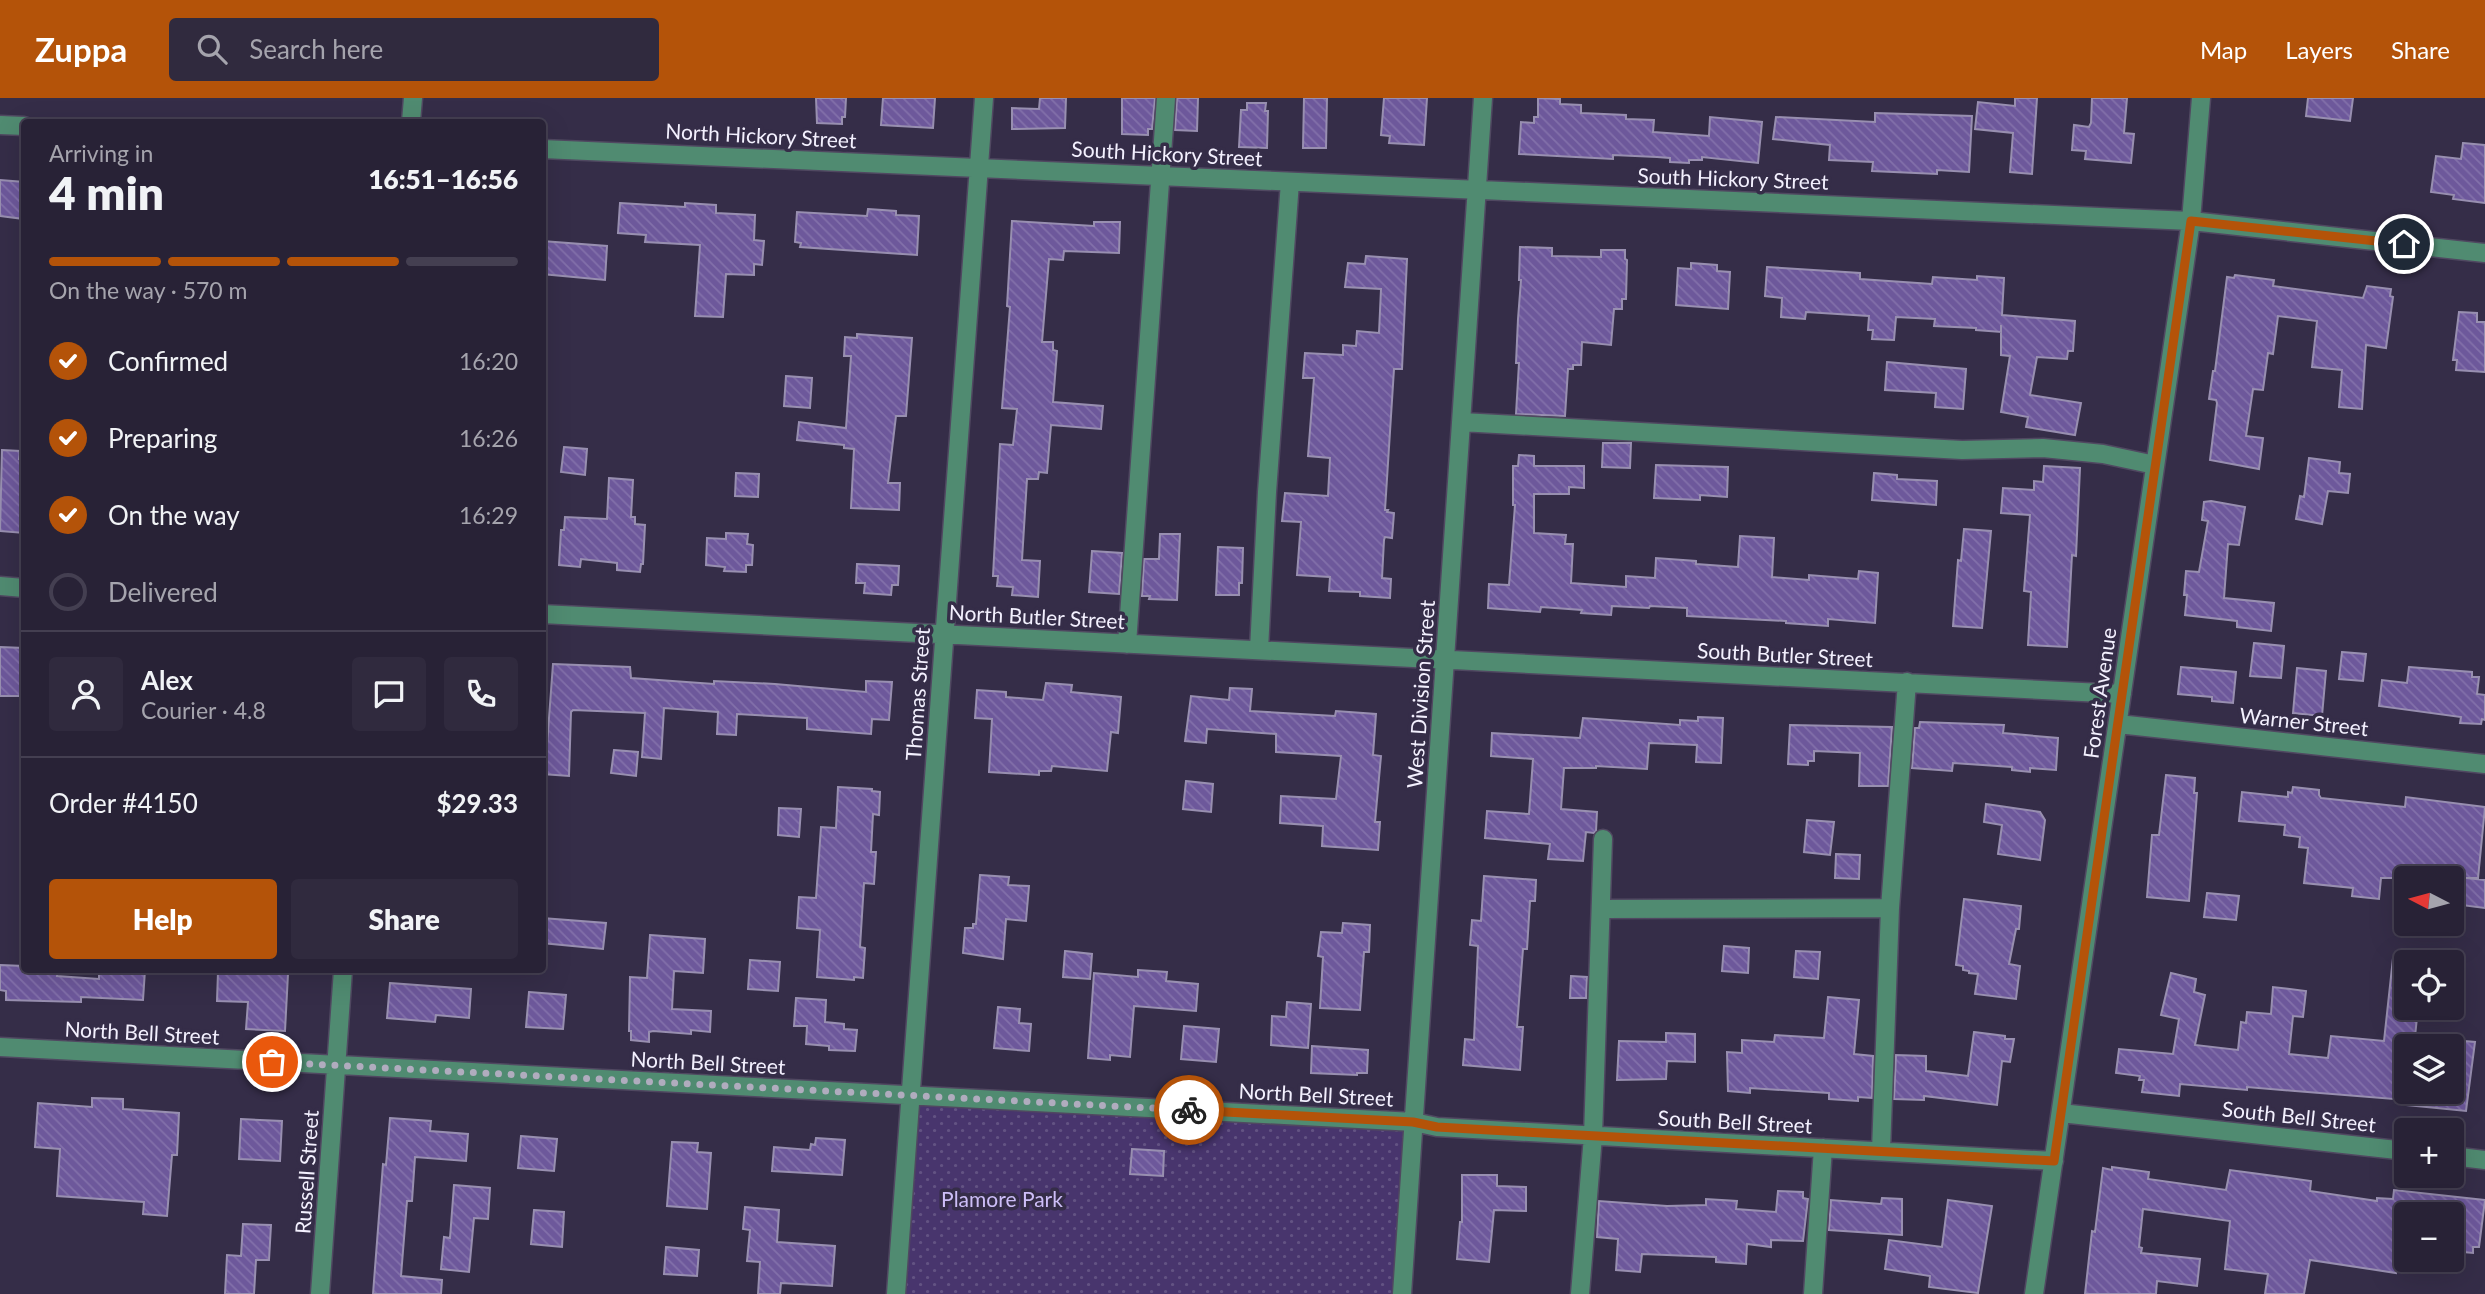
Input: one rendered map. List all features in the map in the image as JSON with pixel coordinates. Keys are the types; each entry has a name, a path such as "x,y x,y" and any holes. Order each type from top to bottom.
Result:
{"street":[{"path":"411,119 413,98"},
{"name":"Thomas Street","path":"896,1294 984,98"},
{"path":"1127,644 1166,98"},
{"name":"West Division Street","path":"1402,1294 1483,98"},
{"name":"Forest Avenue","path":"2034,1294 2191,221 2201,98"},
{"path":"0,125 21,126"},
{"name":"North Hickory Street","path":"546,149 978,168"},
{"name":"South Hickory Street","path":"978,168 2191,221 2485,253"},
{"path":"1259,650 1290,182"},
{"path":"1461,422 1962,450 2043,448 2103,454 2155,465"},
{"path":"0,586 21,587"},
{"name":"North Butler Street","path":"546,614 1445,660"},
{"name":"South Butler Street","path":"1445,660 2122,694"},
{"path":"1881,1152 1890,908 1907,682"},
{"name":"Warner Street","path":"2118,724 2485,764"},
{"path":"1580,1294 1594,1136 1603,839"},
{"path":"1601,909 1890,908"},
{"name":"Russell Street","path":"320,1294 343,973"},
{"name":"North Bell Street","path":"0,1048 1413,1122"},
{"name":"South Bell Street","path":"2061,1113 2394,1150"},
{"name":"South Bell Street","path":"1413,1122 1437,1127 2054,1161"},
{"path":"1813,1294 1823,1148"},
{"path":"2464,1157 2485,1160"}],"green space":[{"name":"Plamore Park","path":"910,1096 1414,1122 1402,1294 896,1294"}],"building":[{"path":"816,98 846,98 842,124 817,123"},
{"path":"883,98 935,98 933,128 881,125"},
{"path":"1040,98 1066,98 1065,128 1012,129 1012,108 1039,109"},
{"path":"1122,98 1155,98 1152,129 1148,129 1148,135 1122,134"},
{"path":"1177,98 1198,98 1197,131 1175,130"},
{"path":"1304,98 1327,98 1326,148 1303,148"},
{"path":"1384,98 1427,98 1424,145 1389,143 1390,136 1381,135"},
{"path":"1538,98 1560,99 1560,104 1581,105 1581,113 1626,115 1626,119 1654,120 1653,132 1709,136 1710,117 1762,122 1758,163 1702,157 1702,160 1689,160 1689,163 1670,162 1670,158 1657,157 1613,155 1613,159 1519,154 1521,122 1534,123 1534,117 1538,117"},
{"path":"2015,98 2037,98 2032,174 2010,172 2013,133 1975,129 1978,102 2015,106"},
{"path":"2092,98 2127,98 2124,133 2134,134 2131,163 2085,159 2086,151 2072,150 2074,125 2089,127 2091,123"},
{"path":"2308,98 2353,98 2350,121 2306,116"},
{"path":"1247,103 1266,103 1267,148 1239,147 1241,110 1247,110"},
{"path":"1875,113 1972,116 1969,172 1937,170 1937,174 1872,171 1873,162 1829,160 1830,145 1773,139 1776,117 1875,122"},
{"path":"2463,143 2485,145 2485,203 2453,199 2454,195 2431,192 2436,156 2461,159"},
{"path":"0,180 21,182 21,219 0,216"},
{"path":"620,203 685,207 685,203 716,205 716,213 755,215 754,240 764,241 762,265 754,264 754,275 726,274 723,317 695,316 700,245 645,242 646,235 618,233"},
{"path":"868,209 896,211 896,215 919,216 917,255 800,247 801,243 795,242 797,212 867,216"},
{"path":"1012,221 1094,226 1094,222 1120,222 1119,253 1064,251 1063,260 1049,259 1042,342 1053,342 1053,350 1057,351 1053,402 1103,406 1101,429 1051,425 1047,473 1039,472 1038,479 1027,479 1022,560 1040,561 1038,597 1012,595 1013,587 997,586 998,576 993,576 1000,444 1013,445 1017,409 1002,408 1010,307 1007,306"},
{"path":"546,241 607,246 605,280 546,274"},
{"path":"1520,247 1552,248 1552,256 1601,257 1601,250 1625,250 1626,299 1622,299 1622,309 1614,309 1611,345 1582,342 1581,365 1573,365 1573,369 1568,369 1565,416 1516,414"},
{"path":"1366,256 1407,259 1402,369 1394,369 1385,510 1394,513 1392,538 1385,537 1384,540 1382,578 1391,579 1390,598 1360,596 1360,592 1329,591 1330,577 1297,575 1301,522 1282,521 1285,493 1328,496 1330,458 1308,456 1314,378 1303,378 1305,353 1343,355 1343,345 1356,346 1357,331 1379,333 1381,289 1345,287 1348,263 1365,264"},
{"path":"1691,263 1717,265 1717,271 1730,272 1728,309 1676,305 1678,268 1691,269"},
{"path":"1767,267 1860,273 1860,279 1932,284 1933,277 1977,280 1977,276 2004,278 2002,315 2075,321 2073,351 2068,351 2067,359 2037,357 2030,395 2081,403 2075,435 2026,427 2028,417 2001,412 2010,356 2001,355 2001,332 1934,326 1935,319 1896,317 1894,340 1872,339 1873,330 1868,330 1869,316 1806,312 1805,319 1781,317 1782,298 1765,296"},
{"path":"2235,275 2274,280 2273,286 2363,298 2367,286 2391,289 2390,296 2393,297 2386,348 2366,345 2362,409 2339,407 2342,370 2312,367 2317,321 2278,316 2273,354 2268,353 2263,390 2253,389 2246,436 2263,438 2259,469 2210,460 2217,403 2216,400 2209,399 2227,277 2234,278"},
{"path":"2459,312 2477,313 2477,322 2485,322 2485,372 2456,370 2457,360 2453,360"},
{"path":"857,334 912,338 906,416 896,416 888,483 900,483 899,510 851,508 854,449 844,448 844,445 797,440 799,422 846,428 851,356 844,356 845,337 857,338"},
{"path":"1887,362 1966,369 1963,409 1935,407 1936,393 1885,390"},
{"path":"786,376 812,378 810,408 784,406"},
{"path":"1603,443 1631,443 1630,468 1602,467"},
{"path":"564,447 587,449 585,475 561,472"},
{"path":"2,450 20,451 21,533 0,531"},
{"path":"1519,455 1534,456 1534,466 1584,466 1584,488 1569,487 1569,494 1534,494 1534,533 1566,535 1565,544 1573,544 1571,583 1626,587 1626,576 1655,578 1656,558 1738,567 1740,536 1774,538 1772,577 1809,580 1809,575 1858,579 1859,571 1878,573 1875,623 1828,619 1828,626 1687,616 1687,608 1650,606 1612,606 1611,615 1541,607 1540,612 1488,608 1489,584 1509,585 1515,505 1513,466 1518,466"},
{"path":"2309,458 2340,462 2339,473 2350,474 2348,493 2328,491 2322,524 2296,519 2300,496 2304,497"},
{"path":"1656,465 1728,467 1727,497 1700,495 1700,500 1654,498"},
{"path":"2044,466 2080,468 2076,556 2072,555 2067,647 2028,645 2031,592 2024,591 2030,515 2001,513 2003,488 2034,490 2034,481 2043,482"},
{"path":"736,473 759,474 758,497 735,496"},
{"path":"1874,473 1897,475 1897,479 1937,481 1936,505 1872,500"},
{"path":"609,478 633,480 631,517 635,517 635,524 645,525 643,564 640,572 617,570 617,563 581,559 580,567 559,565 561,530 564,530 565,517 607,519"},
{"path":"2204,502 2245,507 2239,545 2228,544 2224,598 2274,603 2271,631 2237,627 2237,621 2185,615 2186,571 2199,572 2208,521 2202,520"},
{"path":"1964,529 1991,531 1982,628 1953,626 1958,560 1961,561"},
{"path":"726,533 748,534 747,544 753,545 752,565 746,565 746,572 724,571 725,567 706,565 707,538 726,539"},
{"path":"1160,534 1180,534 1177,600 1149,599 1150,596 1142,596 1144,559 1159,559"},
{"path":"1218,547 1243,548 1239,595 1216,595"},
{"path":"1092,551 1122,553 1119,594 1089,592"},
{"path":"857,564 899,566 898,585 892,585 891,595 864,593 865,583 856,583"},
{"path":"2254,643 2284,646 2281,678 2250,676"},
{"path":"0,647 21,648 21,696 0,696"},
{"path":"2342,652 2366,654 2363,681 2339,679"},
{"path":"553,664 630,667 631,678 714,684 714,681 775,684 866,692 866,681 892,682 889,720 872,719 871,734 807,729 807,718 737,714 736,735 717,734 718,712 664,708 661,759 642,757 645,713 573,710 569,776 546,774"},
{"path":"2181,667 2236,672 2233,703 2212,701 2212,697 2178,694"},
{"path":"2409,667 2472,672 2472,677 2479,677 2477,694 2485,695 2485,720 2482,719 2481,724 2460,723 2461,717 2379,706 2382,680 2407,683"},
{"path":"2297,668 2326,671 2322,716 2293,713"},
{"path":"1046,683 1072,685 1071,692 1121,697 1118,733 1111,732 1107,771 1052,766 1051,771 1039,771 1039,775 989,772 992,719 975,718 977,690 1006,692 1006,697 1043,700"},
{"path":"1230,688 1252,689 1250,711 1335,716 1336,711 1376,714 1373,755 1381,756 1375,822 1380,822 1378,850 1322,846 1323,826 1280,823 1281,796 1336,799 1341,756 1276,752 1276,734 1207,729 1206,743 1185,741 1191,696 1229,700"},
{"path":"1698,717 1723,718 1721,763 1696,762 1697,745 1649,743 1647,769 1596,766 1564,768 1561,809 1597,812 1596,831 1586,832 1583,861 1548,859 1550,844 1485,838 1487,811 1529,814 1533,759 1491,756 1492,733 1580,738 1583,718 1680,725 1680,720 1698,721"},
{"path":"1920,722 2004,725 2003,733 2058,738 2056,770 2030,768 2030,772 2012,770 2012,767 1953,763 1952,771 1912,768 1915,728 1919,728"},
{"path":"1790,725 1892,727 1888,786 1859,786 1860,753 1814,751 1814,761 1808,761 1808,765 1788,764"},
{"path":"614,750 638,752 636,776 611,773"},
{"path":"2166,775 2195,778 2194,793 2197,793 2189,901 2147,897 2152,835 2159,835"},
{"path":"1186,781 1213,784 1211,812 1183,809"},
{"path":"838,787 880,792 879,815 873,814 871,852 876,852 874,884 864,883 860,947 865,948 863,978 854,977 854,980 817,977 820,930 797,928 799,897 816,898 821,827 836,828"},
{"path":"2293,787 2319,790 2321,798 2405,807 2406,797 2485,807 2478,878 2466,878 2485,880 2485,908 2464,905 2464,866 2394,866 2394,878 2381,878 2379,899 2352,896 2353,888 2304,883 2308,848 2299,847 2300,837 2284,835 2285,825 2239,821 2242,792 2288,797 2288,792 2292,793"},
{"path":"1986,804 2040,812 2045,820 2040,860 1998,854 2002,825 1984,822"},
{"path":"779,808 801,809 799,837 778,835"},
{"path":"1807,820 1834,822 1830,855 1804,852"},
{"path":"1836,854 1860,855 1859,879 1835,878"},
{"path":"980,875 1009,877 1008,885 1029,886 1026,921 1006,919 1003,959 963,953 965,928 973,928 973,924 976,924"},
{"path":"1484,876 1536,880 1535,901 1530,901 1527,949 1523,949 1517,1027 1523,1027 1520,1070 1463,1065 1465,1039 1474,1040 1478,946 1470,945 1472,920 1481,921"},
{"path":"2207,893 2239,896 2236,920 2204,917"},
{"path":"1964,899 2021,906 2019,929 2016,929 2009,964 2020,966 2016,999 1975,994 1978,974 1969,973 1963,970 1963,966 1956,965"},
{"path":"546,918 606,923 603,949 546,943"},
{"path":"1343,923 1370,925 1369,952 1364,952 1360,1010 1320,1008 1323,957 1318,956 1321,932 1342,933"},
{"path":"650,935 705,939 703,973 674,971 672,1009 711,1011 710,1032 691,1030 691,1034 653,1031 649,1032 649,1042 631,1040 630,977 647,978"},
{"path":"1724,946 1749,948 1748,973 1722,971"},
{"path":"1065,951 1092,954 1090,979 1063,977"},
{"path":"1796,951 1820,952 1818,979 1794,977"},
{"path":"2394,958 2394,1020 2417,1020 2415,1034 2394,1034 2394,1099 2180,1084 2179,1096 2142,1092 2144,1080 2139,1080 2140,1076 2116,1073 2119,1049 2173,1054 2179,1019 2161,1015 2171,973 2196,979 2194,992 2205,995 2195,1045 2238,1050 2241,1022 2246,1023 2247,1012 2271,1014 2273,987 2306,991 2303,1017 2293,1016 2289,1054 2328,1058 2331,1036 2384,1041"},
{"path":"750,960 780,962 778,991 748,989"},
{"path":"0,965 21,966 21,973 58,973 57,976 99,979 99,973 145,973 143,1000 81,997 81,1002 6,1000 6,991 0,990"},
{"path":"1138,970 1167,972 1166,981 1198,984 1196,1011 1134,1006 1130,1057 1110,1055 1110,1060 1088,1058 1094,973 1138,977"},
{"path":"218,973 288,974 285,1031 246,1029 248,1002 217,1001"},
{"path":"1571,976 1587,977 1586,998 1570,998"},
{"path":"390,983 471,989 469,1018 436,1015 435,1022 387,1018"},
{"path":"529,992 566,995 563,1029 526,1027"},
{"path":"1828,997 1859,1000 1854,1054 1873,1056 1872,1098 1858,1097 1858,1101 1829,1099 1829,1093 1750,1088 1750,1093 1728,1091 1727,1052 1742,1053 1742,1040 1774,1042 1775,1035 1824,1038"},
{"path":"796,998 826,1000 825,1022 844,1024 844,1029 857,1030 855,1051 829,1050 829,1046 806,1044 807,1026 794,1026"},
{"path":"1287,1002 1311,1004 1308,1048 1271,1045 1272,1016 1286,1017"},
{"path":"998,1007 1020,1009 1019,1023 1031,1024 1029,1051 994,1048"},
{"path":"1184,1026 1219,1029 1216,1062 1181,1059"},
{"path":"1974,1032 2014,1039 2010,1062 2002,1061 1997,1105 1924,1096 1924,1100 1894,1099 1896,1055 1926,1056 1926,1071 1968,1076"},
{"path":"1666,1033 1695,1034 1695,1062 1667,1061 1666,1079 1617,1080 1619,1041 1666,1042"},
{"path":"2464,1041 2475,1042 2466,1111 2407,1105 2464,1104"},
{"path":"1312,1046 1368,1050 1367,1073 1311,1073"},
{"path":"92,1098 123,1099 123,1109 179,1113 177,1155 172,1155 167,1216 143,1214 144,1202 57,1196 60,1149 35,1147 38,1103 92,1107"},
{"path":"390,1118 431,1121 430,1131 468,1134 466,1161 415,1157 412,1201 407,1201 401,1276 442,1280 441,1294 373,1294 383,1164 386,1165"},
{"path":"241,1119 282,1121 280,1161 239,1159"},
{"path":"521,1136 557,1139 554,1171 518,1168"},
{"path":"816,1138 845,1140 842,1175 772,1171 774,1147 810,1150 811,1144 815,1145"},
{"path":"672,1142 698,1143 697,1152 711,1153 707,1209 667,1206"},
{"path":"1132,1149 1164,1151 1163,1176 1130,1174"},
{"path":"2112,1167 2149,1172 2148,1179 2226,1190 2230,1170 2311,1181 2310,1191 2377,1201 2377,1198 2393,1199 2394,1190 2485,1200 2479,1247 2473,1247 2473,1253 2464,1252 2464,1202 2394,1202 2396,1273 2310,1260 2304,1294 2265,1294 2268,1274 2225,1269 2230,1221 2143,1209 2139,1247 2142,1248 2141,1253 2200,1259 2197,1286 2157,1281 2156,1294 2085,1294 2103,1168 2112,1170"},
{"path":"1462,1175 1497,1175 1497,1186 1526,1187 1526,1211 1494,1210 1489,1262 1457,1259 1462,1222"},
{"path":"454,1185 490,1188 488,1219 474,1218 469,1272 441,1269 444,1237 450,1238"},
{"path":"1778,1191 1803,1192 1803,1198 1808,1199 1803,1241 1771,1240 1771,1247 1747,1244 1746,1264 1716,1262 1716,1257 1642,1254 1640,1272 1616,1270 1618,1239 1597,1237 1599,1201 1667,1206 1706,1205 1706,1199 1737,1201 1736,1209 1776,1212"},
{"path":"1882,1198 1902,1199 1902,1235 1829,1230 1831,1200 1881,1204"},
{"path":"1948,1200 1992,1206 1978,1293 1929,1287 1930,1276 1885,1269 1889,1240 1942,1247"},
{"path":"745,1207 779,1210 777,1242 835,1246 832,1286 781,1283 780,1294 758,1294 760,1262 747,1261 750,1230 743,1229"},
{"path":"534,1210 564,1212 562,1247 531,1244"},
{"path":"243,1224 271,1225 269,1260 256,1260 254,1294 225,1294 227,1255 241,1256"},
{"path":"666,1247 699,1250 697,1276 664,1274"}],"way so far":[{"path":"272,1062 1189,1110"}],"route":[{"path":"1189,1110 1413,1122 1437,1127 1567,1135 2054,1161 2191,221 2404,244"}]}
